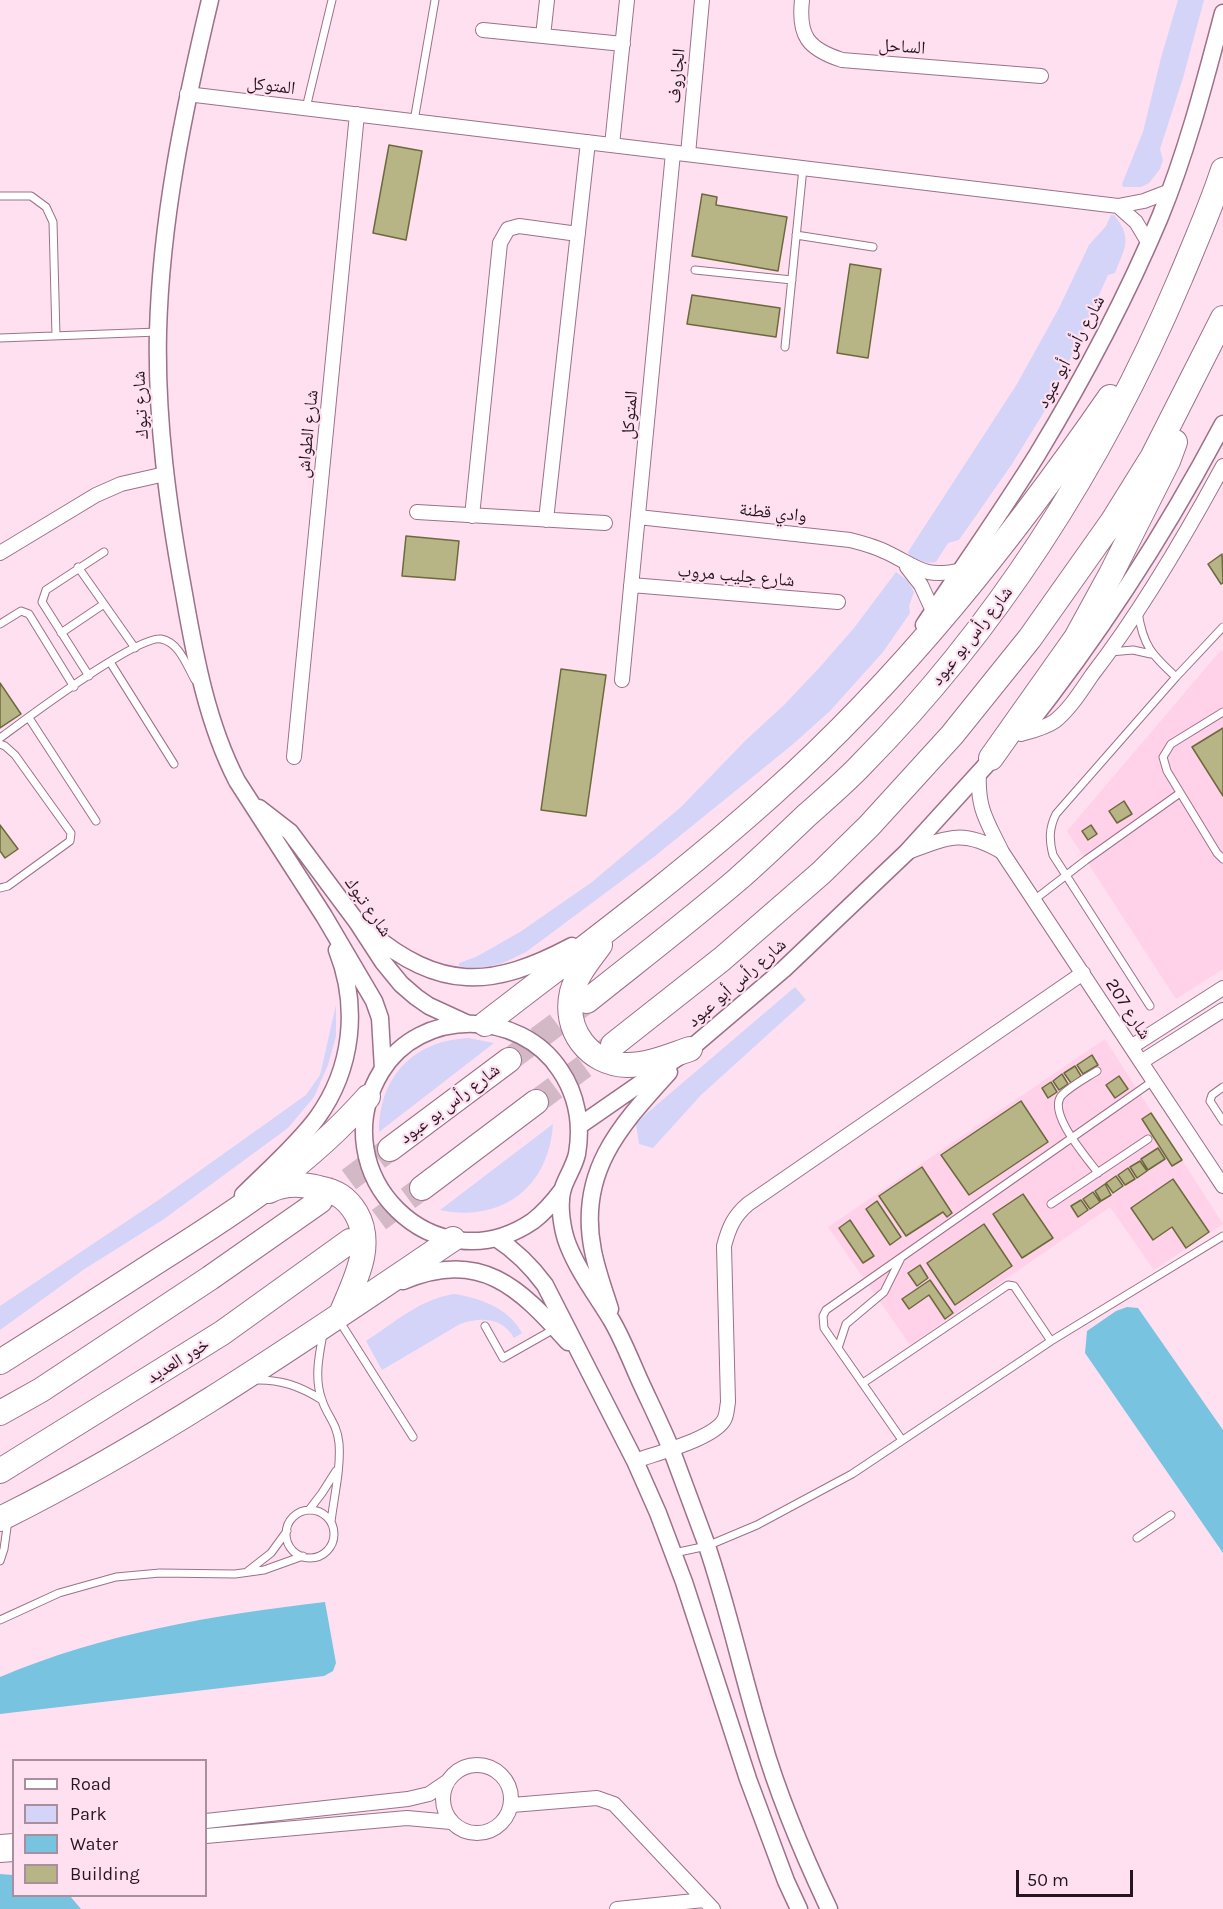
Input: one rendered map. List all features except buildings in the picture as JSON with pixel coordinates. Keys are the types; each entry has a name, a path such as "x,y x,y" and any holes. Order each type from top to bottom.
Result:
{"highway":[{"name":"شارع رأس بو عبود","path":"587,1002 736,881 861,765 910,713 987,620 1020,574 1088,468 1125,398 1161,323 1207,215 1223,170"},
{"path":"475,1023 613,925 718,841 823,746 938,625 1077,445 1161,323"},
{"path":"985,765 1054,671 1094,608 1168,461 1220,324"},
{"path":"613,1045 722,959 821,873 876,818 952,735 1030,638 1112,522 1153,456 1220,324"},
{"path":"613,925 578,978 573,991 570,1003 571,1020 580,1043 594,1055 615,1064 628,1065 651,1062 690,1049"},
{"name":"شارع رأس بو عبود","path":"390,1149 509,1059"},
{"path":"256,1198 326,1142 368,1097"},
{"path":"422,1188 536,1102"},
{"path":"0,1362 256,1198 274,1188 294,1185 335,1191 351,1205 362,1222 364,1242 362,1260 334,1319"},
{"path":"0,1413 41,1390 210,1278 320,1201"},
{"path":"4,1517 103,1464 231,1385 453,1239"},
{"name":"خور العديد","path":"0,1471 222,1333 350,1241"}],"street":[{"name":"شارع تبوك","path":"210,0 187,94 169,198 163,253 158,332 159,391 165,474 193,643 206,700 225,757 237,781 324,916 374,1002 380,1018 383,1069"},
{"path":"543,36 547,0"},
{"path":"612,145 627,0"},
{"name":"الجاروف","path":"688,154 702,0"},
{"name":"الساحل","path":"802,0 801,13 805,33 812,46 824,54 842,60 1041,76"},
{"name":"شارع رأس أبو عبود","path":"888,678 1037,454 1077,385 1118,306 1170,190 1223,13"},
{"path":"483,30 623,44"},
{"name":"المتوكل","path":"187,94 1118,206 1144,201 1170,190"},
{"name":"شارع الطواش","path":"294,757 357,114"},
{"path":"546,520 588,142"},
{"name":"المتوكل","path":"622,680 673,153"},
{"path":"1118,206 1136,222 1148,242"},
{"path":"472,516 500,243 508,229 519,226 578,234"},
{"name":"شارع رأس أبو عبود","path":"579,1126 690,1049 784,969 907,852 985,765 1021,734 1105,622 1186,494 1223,424"},
{"name":"شارع رأس أبو عبود","path":"1021,734 1053,722 1066,710 1110,652 1166,566 1221,473"},
{"path":"0,553 96,495 121,484 165,474"},
{"path":"417,512 605,523"},
{"name":"وادي قطنة","path":"638,517 850,540 868,544 917,570 932,573 962,570"},
{"name":"وادي قطنة","path":"899,560 913,573 933,611"},
{"name":"شارع جليب مروب","path":"632,585 838,602"},
{"path":"985,765 978,792 982,814 1002,852"},
{"name":"شارع تبوك","path":"249,800 290,832 357,922 383,963 401,984 429,1006 475,1023 514,1032 540,1047 560,1069 574,1096 579,1126 576,1156 563,1190"},
{"name":"شارع رأس أبو عبود","path":"907,852 934,843 963,838 985,842 1002,852"},
{"name":"شارع 207","path":"1002,852 1223,1186"},
{"path":"209,1229 317,1118 333,1091 345,1063 350,1037 351,1008 347,983 324,916"},
{"path":"357,922 398,954 414,963 428,970 460,978 504,975 528,968 613,925"},
{"path":"635,1461 702,1438 715,1430 724,1420 728,1402 724,1246 735,1216 758,1197 1083,973"},
{"path":"1131,1047 1223,988"},
{"path":"1141,1062 1223,1010"},
{"path":"475,1023 442,1027 419,1036 399,1051 383,1069 368,1097 363,1128 366,1159 378,1188 398,1212 423,1230 453,1239 474,1240 496,1238 516,1231 534,1220 563,1190"},
{"path":"690,1049 624,1123 608,1145 598,1169 591,1199 590,1223 593,1251 614,1324 670,1448 707,1546 763,1742 786,1810 829,1909"},
{"path":"563,1190 562,1218 567,1243 582,1275 614,1324"},
{"path":"496,1238 514,1250 531,1266 545,1285 635,1461 674,1553 748,1779 786,1881 800,1909"},
{"path":"375,1292 433,1271 469,1270 495,1278 530,1300 581,1357"},
{"path":"207,1821 408,1799 429,1794 459,1770 474,1764 490,1766 503,1775 511,1789 512,1805 507,1818 498,1827 486,1833 473,1834 461,1830 450,1822 444,1809 443,1795 448,1781"},
{"path":"512,1805 597,1798 614,1804 708,1904"},
{"path":"207,1836 407,1818 450,1822"},
{"path":"617,1909 708,1904"}],"lane":[{"path":"306,108 332,0"},
{"path":"414,121 435,0"},
{"path":"785,346 803,168"},
{"path":"0,196 32,196 46,207 53,222 56,336"},
{"path":"796,235 873,247"},
{"path":"696,270 792,280"},
{"path":"0,338 158,332"},
{"path":"89,676 42,602 46,590 104,552"},
{"path":"78,567 135,648"},
{"path":"61,633 104,604"},
{"path":"1137,609 1141,630 1151,654 1176,677"},
{"path":"0,624 21,611 29,614 74,687"},
{"path":"1150,1006 1066,875 1051,847 1050,830 1056,814 1223,627"},
{"path":"0,738 110,662 147,641 159,638 169,641 180,653 206,700"},
{"path":"1110,652 1133,650 1151,654"},
{"path":"110,662 174,764"},
{"path":"1223,712 1171,744 1166,749 1164,764 1217,853 1223,858"},
{"path":"28,718 96,821"},
{"path":"0,744 15,755 72,837 70,841 8,886 0,888"},
{"path":"1034,900 1180,793"},
{"path":"1097,1071 1061,1096 1058,1113 1071,1136 1098,1173"},
{"path":"902,1440 824,1328 823,1316 826,1311 1071,1136 1153,1081"},
{"path":"1223,1087 1212,1095 1210,1101 1223,1121"},
{"path":"1051,1204 1148,1139"},
{"path":"674,1553 707,1546 757,1525 852,1474 1051,1341 1223,1236"},
{"path":"838,1348 846,1324 884,1292 901,1258"},
{"path":"863,1383 1008,1285 1014,1286 1051,1341"},
{"path":"331,1522 337,1485 339,1443 334,1422 322,1400 318,1366 334,1319"},
{"path":"334,1319 412,1437"},
{"path":"485,1326 503,1358 556,1328"},
{"path":"231,1385 255,1380 280,1381 307,1390 322,1400"},
{"path":"248,1571 271,1553 287,1531 294,1516 309,1510 337,1468"},
{"path":"0,1620 59,1593 116,1577 160,1573 221,1575 264,1570 303,1557 319,1556 331,1546 334,1530 326,1515 309,1510"},
{"path":"1137,1538 1171,1515"},
{"path":"0,1561 4,1549 4,1517"},
{"path":"287,1531 290,1546 303,1557"}],"shaded area":[{"path":"1221,650 1223,653 1223,969 1176,999 1067,831"},
{"path":"1105,1039 1223,1224 1154,1270 1110,1207 910,1345 828,1227"}],"green space":[{"path":"1178,0 1204,0 1183,78 1160,149 1163,160 1160,169 1149,183 1141,187 1123,187 1122,184 1143,132"},
{"path":"1111,215 1114,215 1124,231 1124,250 1115,273 1108,275 1052,399 1012,464 959,540 948,543 936,562 927,563 909,556 908,552 1017,384 1059,308 1089,245 1106,226"},
{"path":"896,572 907,580 914,592 909,606 910,613 883,652 830,711 792,745 655,856 526,952 491,966 469,968 459,966 459,963 476,957 520,932 592,882 681,807 820,667 854,628"},
{"path":"795,987 806,1000 701,1095 653,1148 639,1144 636,1124"},
{"path":"336,1005 336,1036 328,1065 314,1097 288,1128 164,1219 83,1270 0,1330 0,1306 160,1199 306,1095 320,1075"},
{"path":"468,1038 494,1043 379,1132 385,1095 403,1066 431,1046"},
{"path":"553,1124 550,1146 542,1166 532,1182 518,1196 502,1205 483,1211 462,1213 440,1210"},
{"path":"454,1294 474,1298 502,1311 510,1317 522,1333 514,1338 497,1322 475,1320 460,1324 382,1370 366,1341 419,1306"}],"water":[{"path":"1127,1307 1138,1308 1223,1430 1223,1553 1085,1353 1087,1331 1116,1311"},
{"path":"325,1602 336,1663 333,1671 324,1676 0,1714 0,1677 39,1662 119,1637 160,1628 242,1613"},
{"path":"0,1874 12,1875 12,1897 71,1897 81,1909 0,1909"}],"tunnel":[{"path":"509,1060 585,1003"},
{"path":"536,1102 613,1045"},
{"path":"320,1201 390,1149"},
{"path":"350,1241 422,1188"}]}
